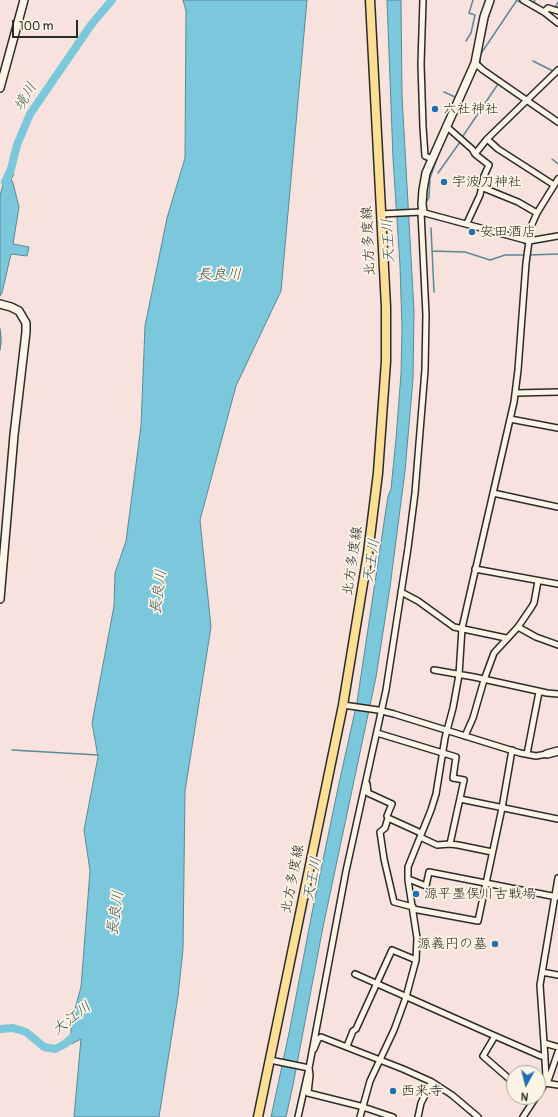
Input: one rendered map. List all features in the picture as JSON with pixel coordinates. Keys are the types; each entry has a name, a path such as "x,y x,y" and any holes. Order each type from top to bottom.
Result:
{"main road":[{"path":"0,88 24,0"},
{"name":"北方多度線","path":"258,1117 273,1061 310,862 346,705 368,553 379,450 386,361 385,214 370,0"},
{"path":"420,212 424,182 446,126 475,62 484,17 490,0"},
{"path":"0,598 14,435 26,332 26,323 19,311 1,304"},
{"path":"547,754 558,751"}],"street":[{"path":"424,0 421,64 423,127 425,156 432,159"},
{"path":"523,0 544,12 558,23"},
{"path":"544,12 548,8 558,11"},
{"path":"475,62 483,70 558,122"},
{"path":"475,154 487,138 557,72"},
{"path":"446,126 472,149 475,154 490,165 484,176 480,195 467,223"},
{"path":"487,138 498,150 554,185"},
{"path":"360,1117 370,1081 394,1030 406,997 416,960 417,938 408,880 408,867 436,794 442,753 459,675 462,628 516,393 527,240 537,214 558,179"},
{"path":"481,187 518,202 537,214"},
{"path":"310,1058 346,871 377,733 401,592 414,493 425,370 426,314 420,212"},
{"path":"385,214 420,212 467,223 527,240 558,236"},
{"path":"516,393 558,392"},
{"path":"510,419 558,428"},
{"path":"493,493 558,507"},
{"path":"475,569 558,584"},
{"path":"465,736 473,718 484,680 494,653 506,638 518,627 534,603 538,581"},
{"path":"401,592 418,601 454,627 506,638"},
{"path":"518,627 536,637 558,645"},
{"path":"434,670 539,692 558,694"},
{"path":"528,754 539,692"},
{"path":"346,705 380,710 536,756 547,754"},
{"path":"377,733 456,757 453,778 464,780 450,844"},
{"path":"365,781 368,794 392,804 385,828 380,832 384,859 394,902 413,908 478,921 485,882 502,808 512,750"},
{"path":"460,799 558,819"},
{"path":"388,818 421,835 436,845 450,844 492,852"},
{"path":"408,880 426,886 429,872 556,897"},
{"path":"546,1065 539,989 556,897 558,878"},
{"path":"347,1046 392,950 416,960"},
{"path":"542,972 558,975"},
{"path":"355,974 541,1056 545,1056"},
{"path":"495,1036 483,1056 506,1076"},
{"path":"298,1117 306,1067 318,1039 321,1037 347,1046 432,1082 462,1102 478,1117"},
{"path":"544,1043 558,1047"},
{"path":"558,1052 546,1083 558,1086"},
{"path":"273,1061 306,1067"},
{"path":"306,1067 310,1075 308,1093 363,1107 393,1117"},
{"path":"418,1117 421,1103 432,1082"},
{"path":"523,1117 530,1105"}],"water":[{"name":"長良川","path":"183,0 307,0 281,291 236,386 200,520 211,627 185,791 183,949 178,996 159,1117 74,1117 81,1039 71,1044 71,1023 81,987 90,871 84,830 98,757 92,723 114,606 115,573 126,541 141,426 145,326 167,218 185,158 186,11"},
{"name":"天王川","path":"387,0 401,0 402,96 414,311 413,379 405,471 390,587 376,677 323,927 293,1085 286,1117 271,1117 312,913 357,702 388,496 391,489 401,374 402,329 400,265 393,158"},
{"path":"7,172 14,174 11,179 19,207 13,244 29,247 27,256 11,254 0,296 0,195"}],"waterway":[{"name":"境川","path":"5,182 11,169 17,145 30,114 91,25 112,0"},
{"path":"466,41 471,33 475,15 469,13 473,0"},
{"path":"516,0 531,7 540,14"},
{"path":"480,55 517,0"},
{"path":"555,8 558,2"},
{"path":"482,45 490,10"},
{"path":"480,55 480,62 484,68"},
{"path":"533,61 553,71"},
{"path":"468,71 471,62"},
{"path":"475,71 477,69 496,83"},
{"path":"464,139 463,136 498,84"},
{"path":"452,105 460,89"},
{"path":"444,92 455,97"},
{"path":"438,173 460,142"},
{"path":"427,201 429,197 430,178 439,153"},
{"path":"552,159 558,164"},
{"path":"431,228 434,292"},
{"path":"432,251 465,252 490,260 505,255 524,255"},
{"path":"529,255 558,254"},
{"path":"0,329 0,350"},
{"path":"12,750 98,755"},
{"name":"大江川","path":"0,1029 13,1028 26,1032 44,1047 55,1049 65,1044 78,1032"}],"place":[{"name":"六社神社","path":"435,109"},
{"name":"宇波刀神社","path":"444,182"},
{"name":"安田酒店","path":"472,232"},
{"name":"源平墨俣川古戦場","path":"416,894"},
{"name":"源義円の墓","path":"495,944"},
{"name":"西来寺","path":"393,1091"}]}
